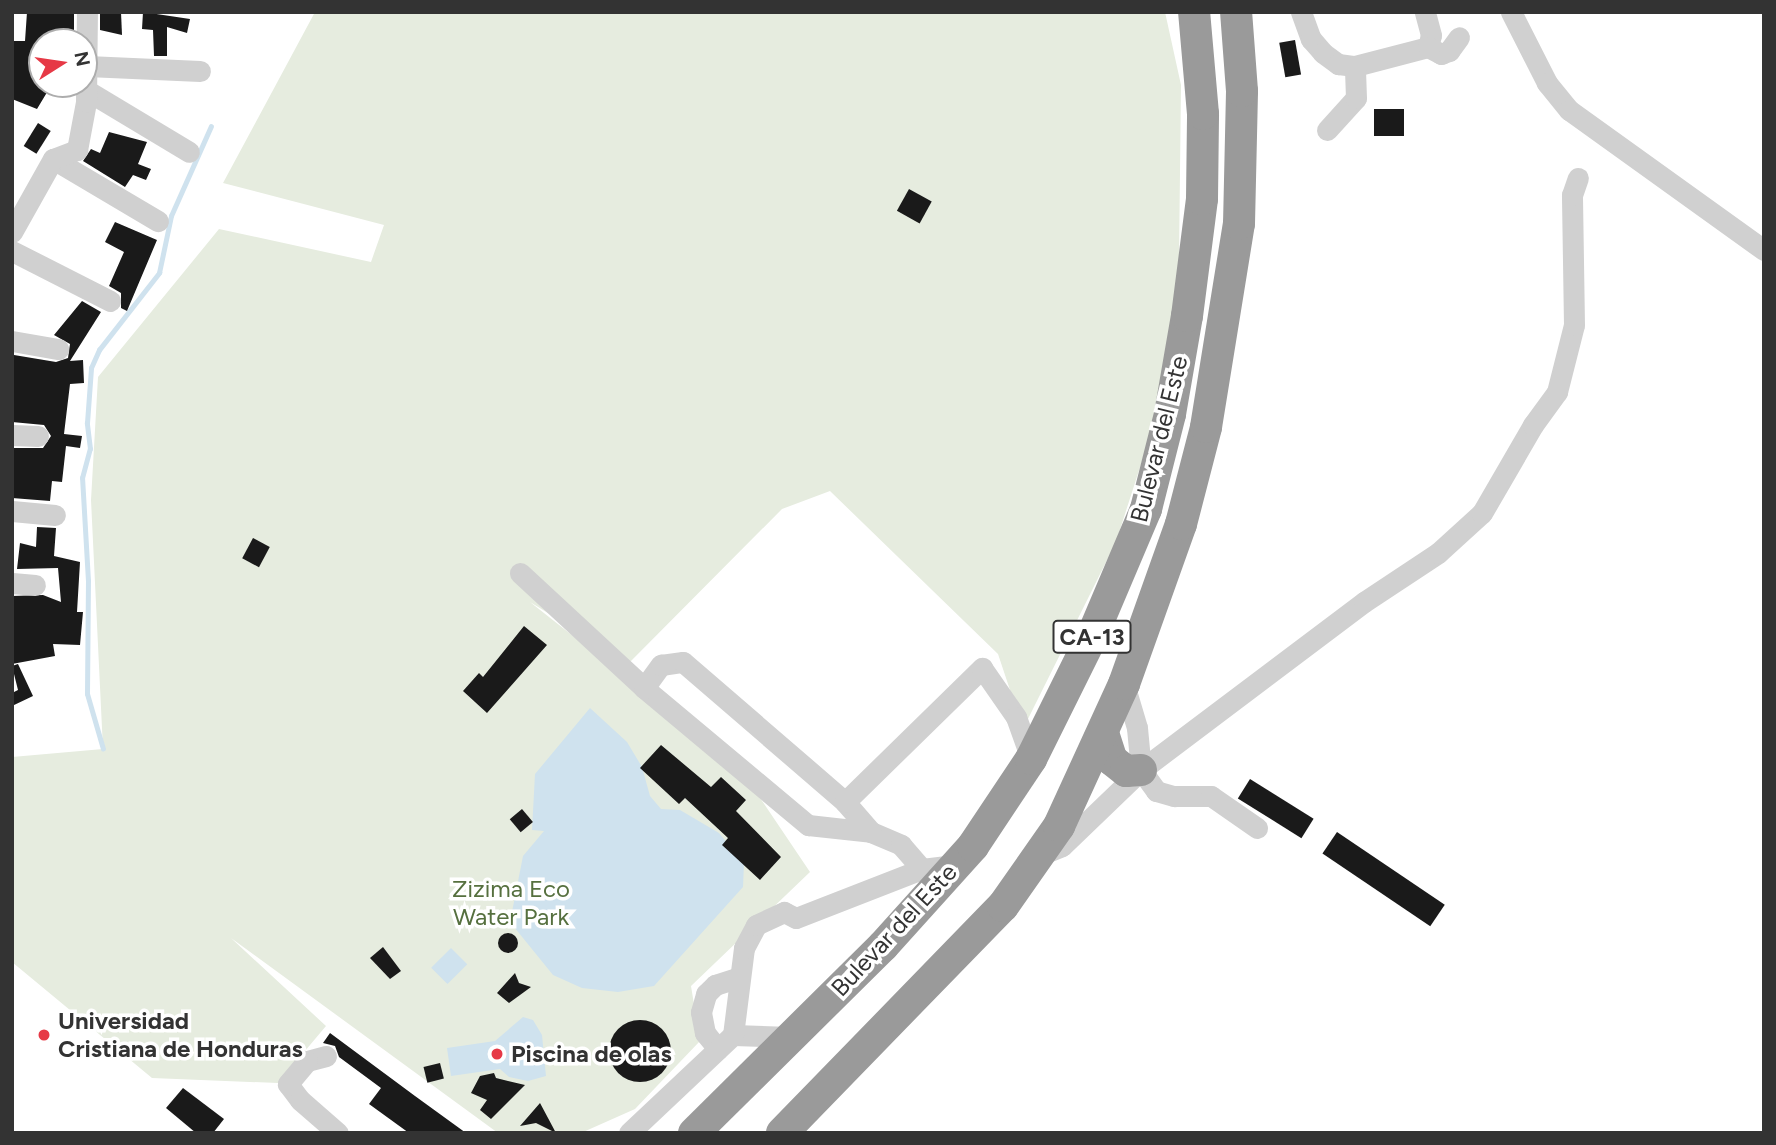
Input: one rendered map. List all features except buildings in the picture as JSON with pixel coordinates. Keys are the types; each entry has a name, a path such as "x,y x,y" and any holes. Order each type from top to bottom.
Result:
{"highway":[{"name":"Bulevar del Este","path":"694,1133 883,946 957,865 1010,797 1065,695 1146,509 1170,414 1202,199 1203,114 1194,12"},
{"name":"Bulevar del Este","path":"782,1133 889,1028 1003,906 1059,825 1124,684 1181,524 1206,427 1239,224 1242,91 1236,13"},
{"path":"1202,199 1236,13"},
{"path":"1103,733 1112,760 1126,771 1141,771"},
{"path":"805,1133 889,1028"}],"street":[{"path":"1301,12 1311,39 1338,64 1355,66 1427,47 1441,54 1449,51 1459,37"},
{"path":"1425,12 1431,34 1427,47"},
{"path":"1511,12 1547,83 1569,110 1764,250"},
{"path":"98,66 201,71"},
{"path":"1327,130 1356,99 1355,66"},
{"path":"98,97 189,152"},
{"path":"12,232 53,159 77,150 85,98"},
{"path":"53,159 158,221"},
{"path":"1038,856 1062,845 1141,771 1364,602 1438,553 1482,513 1533,425 1557,392 1574,325 1572,195 1578,178"},
{"path":"12,251 110,301"},
{"path":"12,341 58,349"},
{"path":"12,435 38,436"},
{"path":"12,511 55,515"},
{"path":"520,573 644,688 808,825 871,832 901,845 922,869"},
{"path":"12,583 35,585"},
{"path":"644,688 661,665 683,662 845,802 871,832"},
{"path":"845,802 982,668 1016,717 1031,759"},
{"path":"1124,684 1137,728 1141,771 1156,791 1174,796 1210,796 1257,828"},
{"path":"629,1133 726,1042 744,948 756,925 770,915 784,912 796,918 922,869 957,865"},
{"path":"740,977 715,985 706,994 701,1012 705,1033 726,1042 790,1037"},
{"path":"326,1056 307,1061 288,1084 300,1100 338,1133"}],"green space":[{"name":"Zizima Eco Water Park","path":"315,12 1165,12 1181,85 1178,349 1116,542 1023,729 998,654 830,491 782,509 629,663 530,602 740,768 810,872 691,986 700,1041 635,1109 581,1133 498,1133 231,938 326,1026 278,1083 152,1078 12,962 12,757 103,749 91,500 98,377 219,229 371,262 384,225 223,183"}],"water":[{"path":"590,708 627,742 642,767 650,796 661,809 680,810 719,833 744,863 743,887 654,986 618,992 582,988 553,975 510,922 523,856 544,831 532,830 535,774"},
{"path":"451,948 467,964 447,984 431,968"},
{"name":"Piscina de olas","path":"523,1017 533,1020 542,1035 546,1076 528,1081 509,1077 500,1069 451,1076 447,1048 495,1041"}],"waterway":[{"path":"103,749 87,694 88,581 82,478 90,449 87,423 91,368 99,350 159,273 171,216 211,126"}],"place":[{"name":"Universidad Cristiana de Honduras","path":"44,1035"},
{"name":"Piscina de olas","path":"497,1054"}]}
